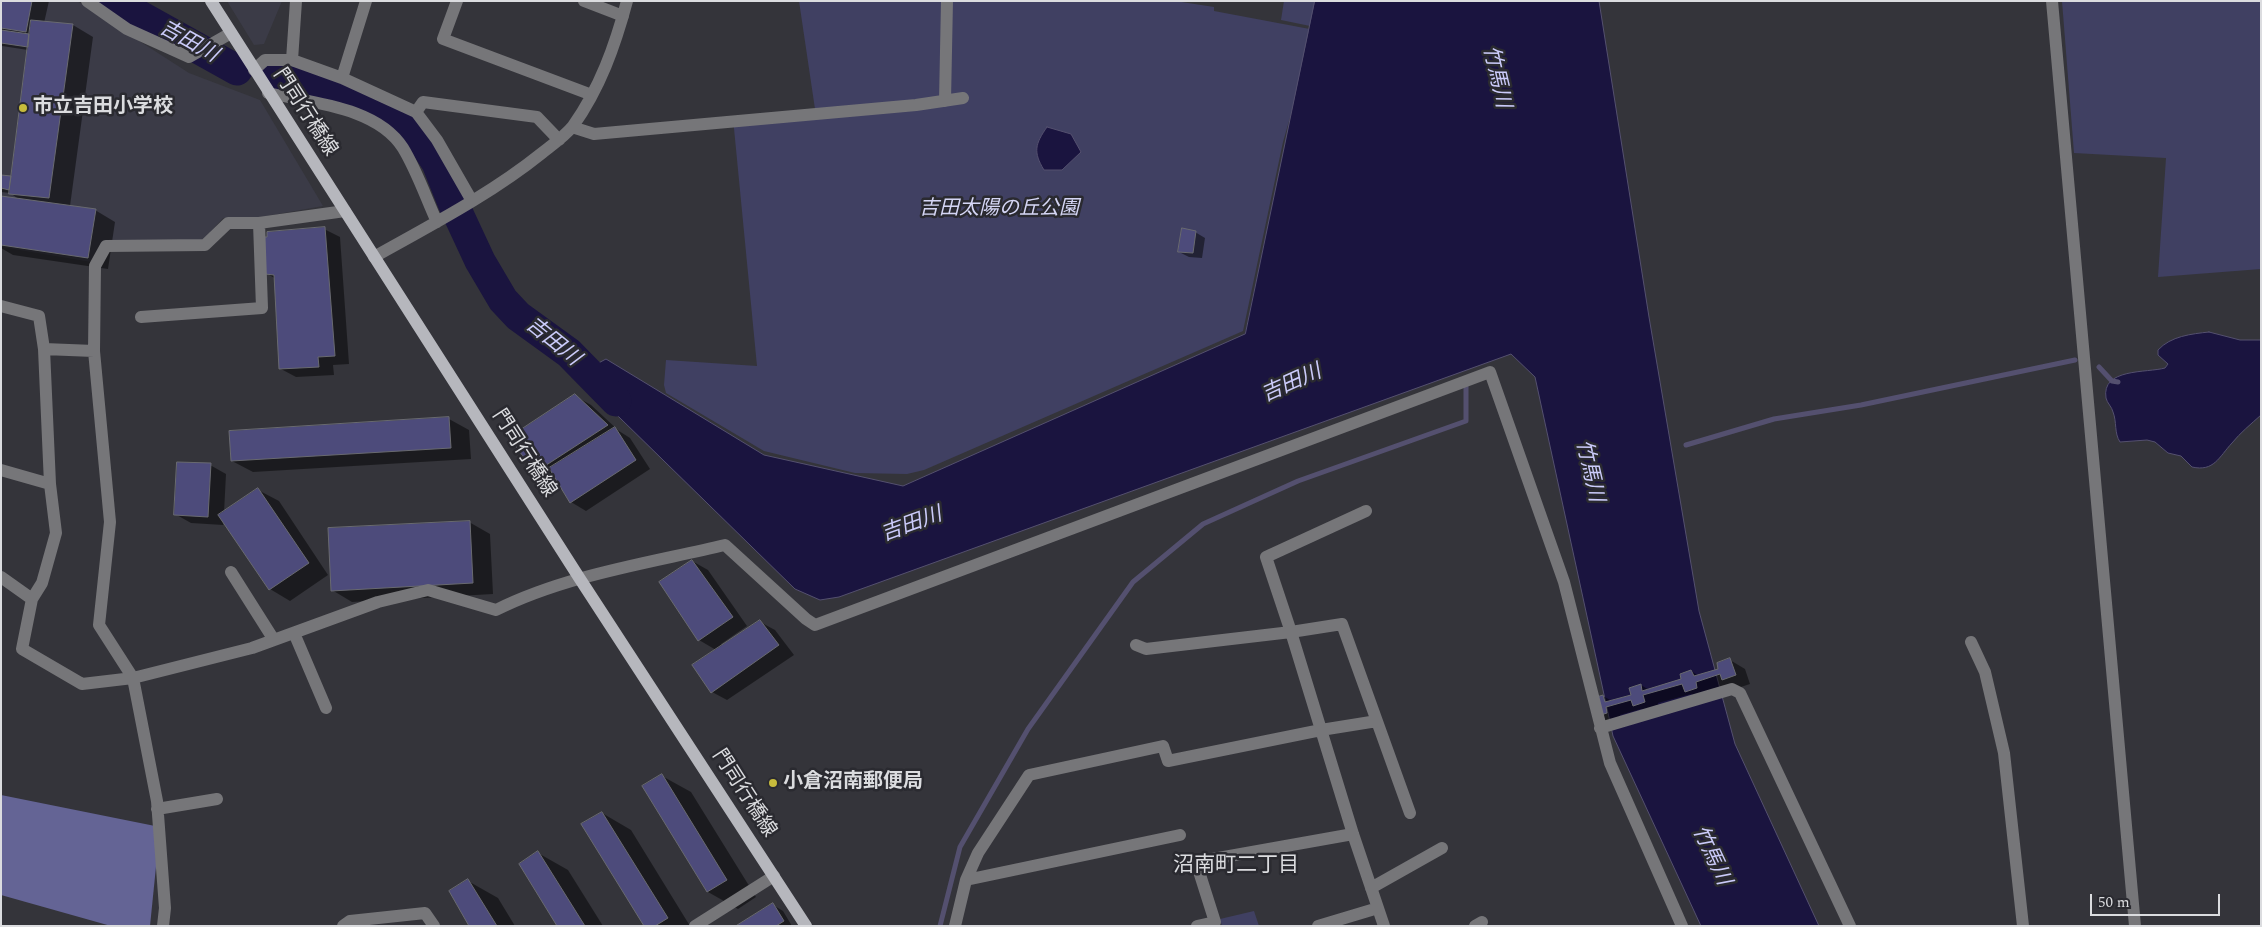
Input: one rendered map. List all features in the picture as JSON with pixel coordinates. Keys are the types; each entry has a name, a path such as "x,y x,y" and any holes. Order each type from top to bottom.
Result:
{"main road":[{"name":"門司行橋線","path":"211,1 580,579 806,926"}],"street":[{"path":"88,1 127,28 189,57 230,33"},
{"path":"292,60 296,1"},
{"path":"342,78 366,1"},
{"path":"457,1 443,39 592,95"},
{"path":"584,1 623,16"},
{"path":"374,257 440,220 523,169 572,127 592,95 610,58 628,1"},
{"path":"945,101 947,1"},
{"path":"2052,1 2135,926"},
{"path":"254,70 265,60 292,60 342,78 416,112 437,140 467,204"},
{"path":"268,93 347,111 374,122 391,133 403,148 440,220"},
{"path":"572,127 594,134 963,98"},
{"path":"416,112 422,102 537,117 559,140"},
{"path":"163,926 165,908 157,809 133,678 99,625 110,522 94,351 95,266 106,246 204,245 228,223 259,223 345,210"},
{"path":"142,317 262,308 259,223"},
{"path":"1,306 39,316 44,349 50,484 56,533 42,582 32,599 22,649 82,684 133,678 252,648 378,602 428,590 496,610 522,597 580,579 725,545 815,625 1490,372 1564,582 1604,727 1610,763 1682,926"},
{"path":"44,349 94,351"},
{"path":"1,470 50,484"},
{"path":"1366,511 1266,557 1353,834 1384,926"},
{"path":"231,572 274,640"},
{"path":"1,577 32,599"},
{"path":"1136,645 1146,650 1342,624 1410,813"},
{"path":"294,633 326,708"},
{"path":"1971,642 1986,672 2004,753 2023,926"},
{"path":"1604,727 1732,689 1740,693 1850,926"},
{"path":"955,926 966,880 978,853 1029,775 1163,746 1168,761 1321,730 1377,721"},
{"path":"157,809 217,799"},
{"path":"1197,926 1215,922 1196,862 1353,834"},
{"path":"966,880 1180,835"},
{"path":"1371,888 1442,848"},
{"path":"695,926 774,876"},
{"path":"1318,926 1378,908"},
{"path":"343,926 350,921 425,913 434,926"}],"shaded area":[{"path":"1,1 77,1 189,73 260,100 323,206 261,217 223,218 203,240 103,244 91,262 1,247"},
{"path":"227,1 282,1 264,44 254,45"},
{"path":"1,795 160,827 150,926 111,926 1,895"}],"green space":[{"name":"吉田太陽の丘公園","path":"799,1 1175,1 1214,7 1214,11 1315,30 1283,142 1243,331 924,470 907,474 855,473 764,451 666,393 664,385 666,360 757,366 733,118 815,109"},
{"path":"1284,1 1320,1 1315,27 1281,20"},
{"path":"2062,1 2261,1 2261,269 2158,277 2166,158 2074,153"},
{"path":"1254,911 1259,926 1222,926 1220,919"}],"water":[{"name":"竹馬川","path":"1315,1 1599,1 1649,317 1699,611 1735,744 1819,926 1701,926 1613,736 1535,377 1511,354 839,597 820,600 795,589 576,375 606,359 764,455 903,486 1245,334"},
{"path":"1047,127 1071,134 1081,152 1062,170 1044,170 1038,158 1038,143"},
{"path":"2209,332 2240,340 2261,340 2261,415 2238,436 2215,462 2206,467 2192,467 2181,456 2168,453 2155,442 2147,440 2120,442 2112,410 2106,398 2106,388 2111,381 2127,374 2165,368 2168,364 2158,355 2158,350 2163,345 2182,336"}],"building":[{"path":"1,1 32,1 26,32 1,28"},
{"path":"31,20 73,24 49,198 9,194"},
{"path":"1,30 29,34 28,47 1,43"},
{"path":"1,175 11,176 9,190 1,188"},
{"path":"1,196 96,209 88,258 1,245"},
{"path":"325,227 335,356 318,357 319,367 279,369 274,275 265,274 262,237 267,237 267,232"},
{"path":"1182,228 1196,231 1193,253 1178,252"},
{"path":"575,394 608,425 534,473 510,437"},
{"path":"449,417 451,448 231,461 229,431"},
{"path":"615,427 636,460 570,503 549,468"},
{"path":"177,462 211,463 208,517 174,515"},
{"path":"258,488 309,563 269,590 218,515"},
{"path":"470,521 473,583 331,591 328,528"},
{"path":"692,560 733,617 698,641 659,582"},
{"path":"760,620 779,645 711,693 692,665"},
{"path":"1730,658 1736,675 1722,680 1720,674 1696,682 1697,688 1685,692 1682,684 1643,695 1645,702 1633,706 1631,700 1606,707 1607,713 1595,717 1590,699 1603,695 1605,702 1631,695 1629,688 1641,684 1642,691 1681,679 1680,674 1691,670 1694,676 1718,669 1717,663"},
{"path":"662,774 727,880 707,892 642,786"},
{"path":"602,812 668,918 655,926 644,926 581,824"},
{"path":"538,851 585,926 557,926 519,864"},
{"path":"468,879 497,926 469,926 449,891"},
{"path":"773,903 784,921 776,926 736,926"}],"waterway":[{"name":"吉田川","path":"113,1 237,70"},
{"name":"吉田川","path":"275,78 341,95 389,115 418,134 437,163 480,261 503,300 518,316 569,353 616,401"},
{"path":"1686,445 1774,419 1861,405 2075,360"},
{"path":"2099,367 2112,381 2118,382"},
{"path":"940,926 960,847 1028,729 1133,582 1203,524 1298,481 1466,421 1466,387"}],"place":[{"name":"市立吉田小学校","path":"23,108"},
{"name":"小倉沼南郵便局","path":"773,783"}],"district":[{"name":"沼南町二丁目","path":"1236,867"}]}
